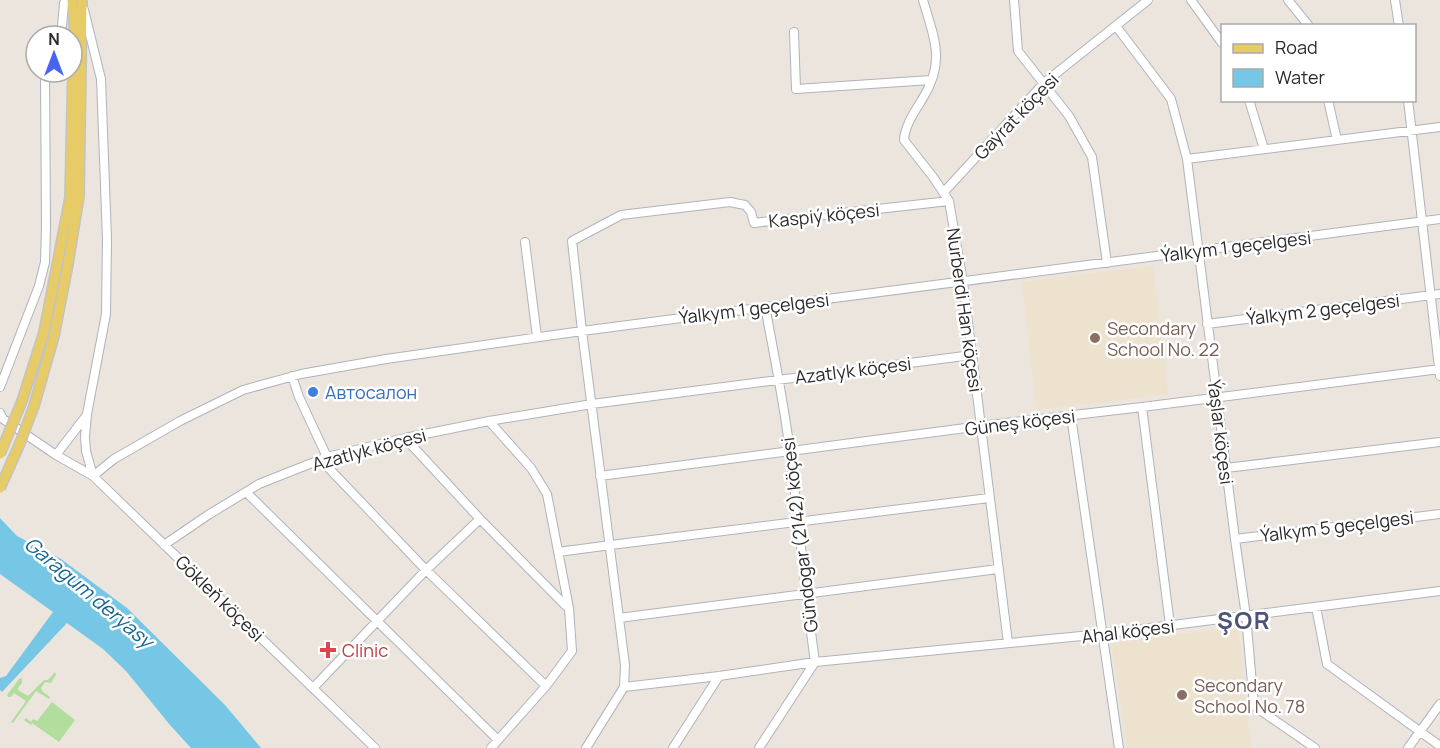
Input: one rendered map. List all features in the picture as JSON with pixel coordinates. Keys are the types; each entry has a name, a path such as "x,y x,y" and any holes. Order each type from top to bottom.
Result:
{"main road":[{"path":"0,454 22,401 44,332 70,198 74,23 72,1"},
{"path":"0,488 34,406 54,336 79,196 72,1"}],"street":[{"name":"Nurberdi Han köçesi","path":"923,0 934,33 937,51 936,65 927,91 904,133 904,140 949,201 963,282 1008,643"},
{"path":"1014,0 1018,51 1069,116 1092,157 1107,263"},
{"name":"Gaýrat köçesi","path":"944,192 1044,83 1148,0"},
{"path":"1191,0 1221,42"},
{"path":"1288,0 1307,24"},
{"path":"1395,0 1398,24"},
{"path":"63,24 72,1"},
{"path":"72,1 102,79 107,239 106,314 87,414 85,437 86,451 93,476"},
{"name":"Ýaşlar köçesi","path":"1116,26 1171,99 1186,159 1246,616 1254,706 1315,748"},
{"path":"794,32 796,89 931,80"},
{"path":"0,387 39,286 45,262 45,84"},
{"path":"1250,102 1264,149"},
{"path":"1328,102 1337,140"},
{"path":"1408,102 1440,376"},
{"path":"1186,159 1440,127"},
{"name":"Kaspiý köçesi","path":"582,331 572,241 621,215 730,202 745,205 751,212 754,223 949,201"},
{"name":"Ýalkym 1 geçelgesi","path":"93,476 114,459 243,390 292,376 386,359 537,337 1440,219"},
{"path":"525,242 537,337"},
{"name":"Ýalkym 2 geçelgesi","path":"1207,324 1440,294"},
{"name":"Gündogar (2142) köçesi","path":"765,306 790,451 805,593 815,662"},
{"path":"582,331 626,665 624,687 586,748"},
{"name":"Azatlyk köçesi","path":"164,545 259,484 324,458 405,438 592,404 972,355"},
{"name":"Güneş köçesi","path":"600,476 1440,369"},
{"path":"292,376 324,458 426,570 546,686"},
{"path":"1142,407 1170,625"},
{"name":"Gökleň köçesi","path":"0,413 3,419 56,455 93,476 375,748"},
{"path":"56,455 87,414"},
{"path":"1071,416 1119,748"},
{"path":"489,421 531,468 547,494 569,608 572,651 546,686 491,748"},
{"path":"405,438 480,519 569,608"},
{"path":"1226,468 1440,442"},
{"path":"246,492 498,740"},
{"path":"558,552 989,498"},
{"name":"Ýalkym 5 geçelgesi","path":"1235,538 1440,514"},
{"path":"313,688 426,570 480,519"},
{"path":"619,618 998,568"},
{"name":"Ahal köçesi","path":"624,687 815,662 1102,634 1440,591"},
{"path":"1316,607 1327,664 1440,746"},
{"path":"759,748 815,662"},
{"path":"673,748 719,676"},
{"path":"1408,748 1440,705"}],"shaded area":[{"name":"Secondary School No. 22","path":"1153,266 1168,394 1037,410 1022,282"},
{"name":"Secondary School No. 78","path":"1238,628 1251,748 1127,748 1111,641"}],"green space":[{"path":"55,672 56,675 51,683 45,682 41,688 50,697 49,699 36,691 13,723 11,722 26,701 14,693 11,697 7,695 19,679 22,678 22,683 18,690 28,696"},
{"path":"52,702 75,720 59,742 24,720 26,718 31,722 33,719 37,721"}],"water":[{"name":"Garagum derýasy","path":"0,518 17,536 61,559 127,608 225,705 261,748 191,748 126,671 103,649 67,623 2,692 0,678 6,676 53,612 0,574"}],"place":[{"name":"Secondary School No. 22","path":"1095,338"},
{"name":"Автосалон","path":"313,392"},
{"name":"Clinic","path":"328,650"},
{"name":"Secondary School No. 78","path":"1182,695"}],"district":[{"name":"ŞOR","path":"1244,619"}]}
